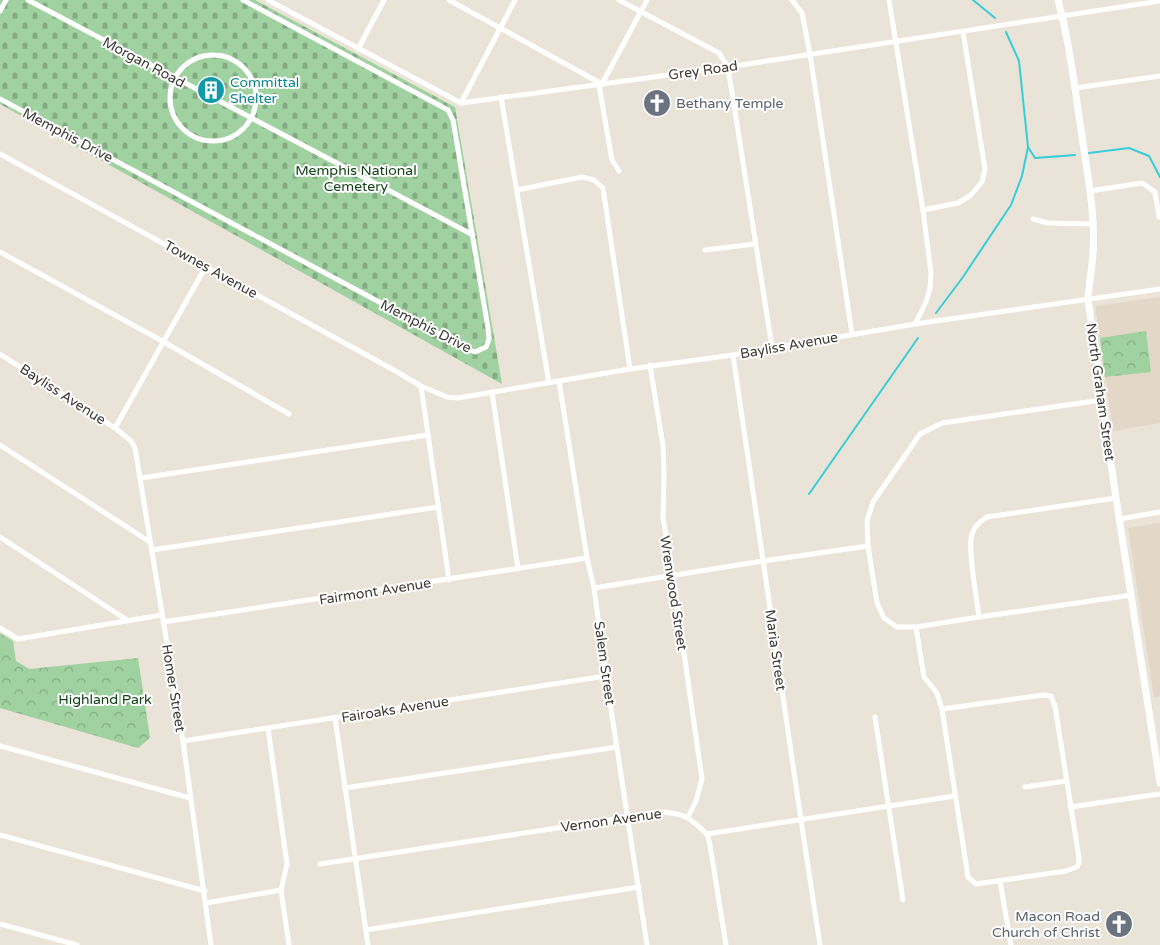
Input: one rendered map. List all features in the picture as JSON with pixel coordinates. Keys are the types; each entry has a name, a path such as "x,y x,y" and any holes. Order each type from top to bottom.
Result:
{"main road":[{"name":"North Graham Street","path":"1058,0 1063,16 1090,191 1093,253 1088,299 1116,498 1160,783"}],"street":[{"path":"0,11 6,0"},
{"name":"Morgan Road","path":"28,0 473,235"},
{"name":"Memphis Drive","path":"0,99 466,349 475,352 486,347 489,339 473,235 453,120 448,110 243,0"},
{"path":"268,0 461,102 515,0"},
{"path":"358,49 384,0"},
{"path":"449,0 600,84"},
{"path":"620,0 719,52 728,67 772,347"},
{"path":"619,171 612,160 600,84 647,0"},
{"path":"792,0 802,13 810,54 852,334"},
{"path":"889,0 923,210 931,273 930,288 926,302 915,324"},
{"name":"Grey Road","path":"461,102 728,67 1160,1"},
{"path":"923,210 958,203 971,195 982,182 984,169 963,32"},
{"path":"207,55 220,55 234,60 244,68 252,79 256,92 256,106 252,119 242,130 229,138 214,142 200,140 181,127 170,108 170,92 174,78 182,67 194,59 207,55"},
{"path":"1075,88 1160,76"},
{"path":"501,98 549,383"},
{"name":"Townes Avenue","path":"0,154 421,386"},
{"path":"517,190 582,177 594,180 603,188 630,369"},
{"path":"1090,191 1142,183 1154,192 1160,217"},
{"path":"1033,219 1048,224 1093,224"},
{"path":"705,250 755,244"},
{"path":"0,252 164,342 289,414"},
{"path":"115,428 206,266"},
{"name":"Bayliss Avenue","path":"421,386 447,397 458,398 650,365 733,355 915,324 1160,289"},
{"name":"Bayliss Avenue","path":"0,354 125,436"},
{"name":"Maria Street","path":"733,355 820,945"},
{"name":"Wrenwood Street","path":"650,365 662,446 664,474 663,518 702,779 696,801 688,817"},
{"name":"Salem Street","path":"559,381 587,558 594,588 647,945"},
{"path":"421,386 448,580"},
{"path":"492,392 518,569"},
{"path":"1102,400 942,423 920,434 873,502 867,521 868,546 876,603 884,618 897,627 916,627 1132,595"},
{"path":"141,478 428,435"},
{"name":"Homer Street","path":"125,436 136,448 183,741 211,945"},
{"path":"0,445 150,542"},
{"path":"979,617 971,556 971,536 976,524 987,517 1116,498"},
{"path":"152,550 438,507"},
{"path":"1120,519 1160,512"},
{"path":"0,537 128,620"},
{"path":"594,588 868,546"},
{"name":"Fairmont Avenue","path":"163,622 587,558"},
{"path":"0,628 18,639 162,615"},
{"path":"916,627 924,677 937,693 942,709 968,877 976,884 1066,871 1077,867 1079,862 1055,706 1051,696 1044,695 942,709"},
{"name":"Fairoaks Avenue","path":"183,741 606,676"},
{"path":"874,717 903,900"},
{"path":"335,718 368,945"},
{"path":"268,728 287,864 281,890 289,945"},
{"path":"0,746 190,798"},
{"path":"345,788 617,747"},
{"path":"1025,787 1066,780"},
{"path":"1070,807 1160,794"},
{"path":"706,834 955,796"},
{"name":"Vernon Avenue","path":"320,864 662,812 676,813 688,817"},
{"path":"688,817 706,834 710,845 726,945"},
{"path":"0,835 204,892"},
{"path":"1000,881 1011,945"},
{"path":"366,930 639,886"},
{"path":"206,903 281,890"},
{"path":"0,924 77,945"}],"shaded area":[{"path":"1160,297 1160,423 1113,431 1095,306"},
{"path":"1160,523 1160,696 1154,697 1128,528"}],"green space":[{"name":"Memphis National Cemetery","path":"0,0 255,0 455,107 502,384 0,104"},
{"path":"1146,331 1151,372 1105,377 1100,338"},
{"name":"Highland Park","path":"0,633 13,641 16,661 29,669 138,658 150,738 138,748 0,708"}],"waterway":[{"path":"973,0 995,18"},
{"path":"1006,32 1019,61 1028,147 1035,158 1075,155"},
{"path":"936,313 963,277 1011,205 1022,176 1028,147"},
{"path":"1089,153 1129,148 1149,156 1160,177"},
{"path":"809,494 918,338"}],"place":[{"name":"Committal Shelter","path":"211,90"},
{"name":"Bethany Temple","path":"657,103"},
{"name":"Macon Road Church of Christ","path":"1119,924"}]}
